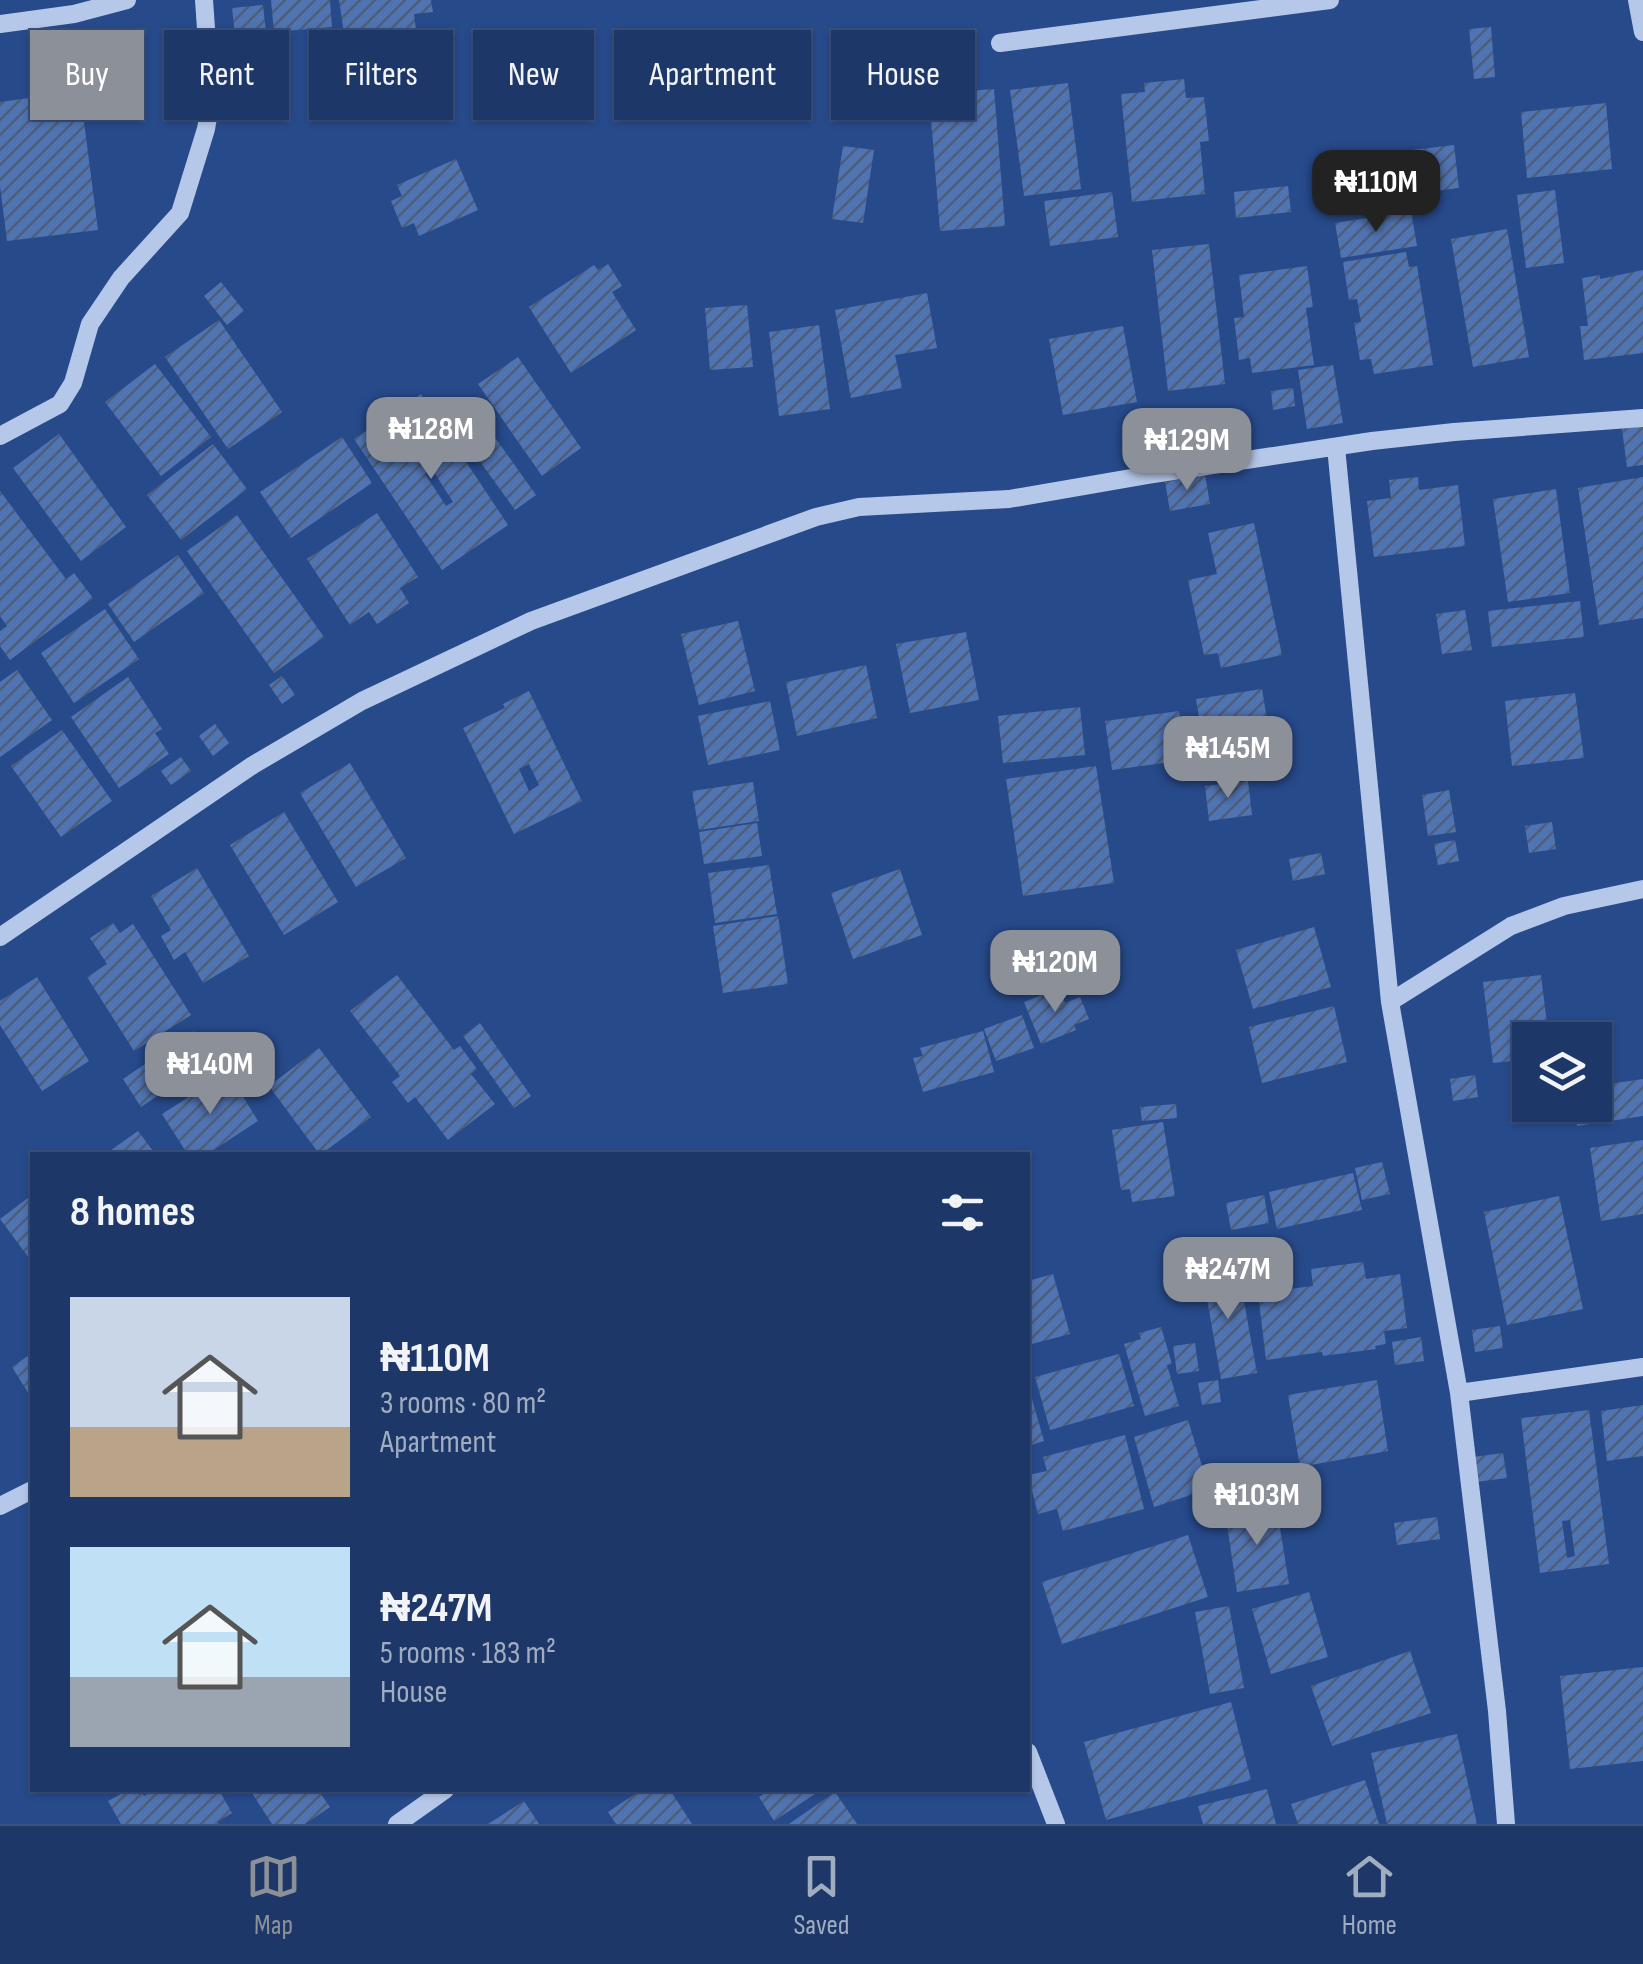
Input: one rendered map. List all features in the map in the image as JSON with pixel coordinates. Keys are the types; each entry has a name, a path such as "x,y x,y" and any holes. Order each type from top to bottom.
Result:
{"street":[{"path":"0,24 74,14 127,0"},
{"path":"0,436 60,404 73,383 90,324 121,278 180,212 212,100 204,0"},
{"path":"1000,43 1257,5 1330,0"},
{"path":"1637,0 1643,32"},
{"path":"0,937 253,765 362,701 531,621 816,516 859,507 1009,499 1148,475 1454,432 1643,418"},
{"path":"1336,447 1390,1002 1460,1393 1497,1710 1506,1824"},
{"path":"1390,1002 1511,926 1564,906 1643,889"},
{"path":"1460,1393 1643,1367"},
{"path":"0,1506 30,1491"},
{"path":"1030,1757 1056,1824"},
{"path":"398,1824 443,1792"}],"building":[{"path":"271,0 330,0 332,27 274,30"},
{"path":"339,0 431,0 433,12 414,14 416,30 344,30"},
{"path":"263,5 266,30 234,30 232,8"},
{"path":"1491,27 1495,77 1474,79 1469,29"},
{"path":"1184,79 1186,98 1204,97 1209,141 1200,142 1205,194 1132,202 1121,94 1145,92 1144,83"},
{"path":"1068,83 1081,189 1024,196 1010,90"},
{"path":"994,89 1005,226 940,231 931,120 975,120 975,90"},
{"path":"30,98 30,120 84,120 98,230 7,241 0,186 0,102"},
{"path":"1606,103 1612,169 1527,178 1521,112"},
{"path":"1454,145 1459,188 1418,193 1412,150"},
{"path":"843,146 874,150 863,223 832,219"},
{"path":"456,159 478,210 419,236 414,223 402,228 391,201 402,196 397,185"},
{"path":"1288,186 1291,212 1236,218 1234,192"},
{"path":"1555,190 1564,263 1526,268 1517,195"},
{"path":"1112,192 1118,237 1050,246 1044,201"},
{"path":"1411,211 1417,246 1341,258 1335,223"},
{"path":"1507,229 1529,357 1473,367 1451,239"},
{"path":"1209,244 1225,384 1168,391 1152,250"},
{"path":"1406,252 1409,267 1417,266 1433,365 1374,374 1371,359 1360,360 1354,323 1361,322 1357,299 1349,300 1343,262"},
{"path":"608,264 622,286 612,292 636,330 571,373 529,307 594,265 598,270"},
{"path":"1307,266 1313,307 1306,308 1314,365 1252,373 1250,358 1239,360 1234,318 1244,317 1239,275"},
{"path":"1643,270 1643,353 1584,360 1580,326 1588,326 1582,278 1600,275 1600,279"},
{"path":"221,282 244,311 227,325 204,296"},
{"path":"927,293 937,348 895,355 902,388 851,398 835,310"},
{"path":"747,305 753,367 710,370 705,308"},
{"path":"219,320 282,412 228,449 165,357"},
{"path":"819,325 830,409 779,416 769,332"},
{"path":"1123,326 1137,402 1063,415 1049,339"},
{"path":"518,357 581,448 542,476 478,384"},
{"path":"155,364 211,437 161,476 105,402"},
{"path":"1333,365 1343,423 1307,429 1298,370"},
{"path":"1293,388 1295,406 1273,410 1271,391"},
{"path":"421,394 508,525 442,570 354,439","holes":["432,469 453,502 446,506 425,474"]},
{"path":"476,411 536,495 515,510 455,427"},
{"path":"1643,426 1643,465 1627,467 1622,429"},
{"path":"59,434 126,527 81,561 13,468"},
{"path":"342,437 372,483 291,538 260,492"},
{"path":"213,444 247,489 181,540 147,495"},
{"path":"1205,475 1210,504 1170,511 1165,482"},
{"path":"1418,477 1419,490 1458,485 1465,546 1374,557 1367,501 1391,498 1389,480"},
{"path":"1643,477 1643,618 1599,625 1578,488"},
{"path":"1556,489 1570,593 1508,602 1493,499"},
{"path":"0,491 66,579 74,573 93,598 10,660 0,646 0,631 7,626 0,616"},
{"path":"377,513 418,577 400,588 409,603 377,624 369,612 350,625 307,559"},
{"path":"237,515 324,637 274,673 187,551"},
{"path":"1254,523 1282,655 1221,668 1218,653 1204,655 1188,580 1217,574 1208,533"},
{"path":"178,555 204,593 134,642 108,604"},
{"path":"1580,601 1584,637 1492,647 1488,611"},
{"path":"105,609 139,659 74,703 41,653"},
{"path":"1465,610 1472,650 1442,654 1436,614"},
{"path":"738,621 755,691 699,705 681,634"},
{"path":"966,632 979,700 910,713 896,644"},
{"path":"866,665 877,718 797,736 786,682"},
{"path":"17,670 52,720 0,757 0,682"},
{"path":"282,676 295,695 282,704 269,685"},
{"path":"128,677 162,729 155,733 169,754 119,788 71,717"},
{"path":"1262,689 1272,750 1206,761 1196,699"},
{"path":"529,691 582,801 514,834 463,728 505,708 503,704","holes":["529,764 539,785 529,791 519,769"]},
{"path":"1575,693 1584,758 1512,766 1505,701"},
{"path":"770,701 780,750 708,765 698,716"},
{"path":"1080,707 1085,755 1003,763 998,716"},
{"path":"1179,711 1186,760 1112,770 1105,721"},
{"path":"215,724 229,743 213,756 199,736"},
{"path":"62,730 112,801 61,837 11,766"},
{"path":"181,757 191,771 171,785 161,771"},
{"path":"350,763 406,858 356,887 300,793"},
{"path":"1096,766 1114,883 1023,896 1006,779"},
{"path":"1248,781 1252,815 1209,821 1205,786"},
{"path":"753,782 759,821 699,830 692,791"},
{"path":"1449,790 1456,832 1428,836 1422,795"},
{"path":"284,812 338,902 284,935 230,845"},
{"path":"1552,822 1556,849 1529,853 1525,826"},
{"path":"757,823 762,856 704,864 699,832"},
{"path":"1455,840 1459,861 1438,865 1434,844"},
{"path":"1321,853 1325,874 1293,881 1289,859"},
{"path":"769,865 777,914 715,923 708,873"},
{"path":"197,868 249,956 203,983 185,952 174,960 161,936 171,930 151,896"},
{"path":"900,869 922,935 853,959 831,893"},
{"path":"778,916 788,984 723,993 713,926"},
{"path":"113,923 120,933 133,924 191,1015 134,1051 87,977 107,964 90,938"},
{"path":"1314,927 1331,987 1253,1009 1236,950"},
{"path":"397,975 454,1050 460,1046 477,1069 471,1074 495,1104 448,1140 415,1097 408,1103 392,1082 400,1076 350,1011"},
{"path":"1541,975 1547,1022 1512,1022 1512,1061 1493,1063 1483,982"},
{"path":"37,977 89,1061 42,1091 0,1025 0,1001"},
{"path":"1059,988 1065,1003 1080,997 1089,1019 1074,1025 1076,1030 1041,1044 1024,1002"},
{"path":"1334,1006 1347,1062 1262,1083 1249,1027"},
{"path":"1022,1015 1034,1048 996,1061 984,1029"},
{"path":"480,1023 531,1096 514,1108 463,1036"},
{"path":"194,1031 213,1058 141,1107 123,1079"},
{"path":"983,1031 994,1072 923,1092 913,1058 923,1056 920,1048"},
{"path":"319,1048 371,1117 324,1152 318,1152 269,1086"},
{"path":"228,1072 258,1121 211,1152 186,1152 162,1114"},
{"path":"1475,1075 1478,1097 1453,1101 1450,1079"},
{"path":"1643,1079 1643,1116 1612,1121 1612,1084"},
{"path":"1176,1104 1177,1118 1142,1121 1140,1107"},
{"path":"1163,1122 1175,1196 1132,1202 1130,1189 1121,1190 1112,1130"},
{"path":"138,1131 154,1152 108,1152"},
{"path":"1643,1140 1643,1214 1601,1221 1590,1148"},
{"path":"1382,1162 1390,1194 1362,1200 1355,1168"},
{"path":"1353,1173 1362,1210 1277,1229 1269,1192"},
{"path":"1264,1195 1269,1223 1231,1230 1226,1203"},
{"path":"30,1196 30,1259 0,1219"},
{"path":"1559,1196 1583,1309 1507,1325 1484,1212"},
{"path":"1220,1255 1225,1288 1241,1285 1257,1373 1221,1379 1200,1259"},
{"path":"1363,1262 1366,1279 1400,1274 1407,1328 1384,1331 1386,1344 1375,1346 1376,1349 1266,1360 1258,1293 1313,1286 1311,1269"},
{"path":"1053,1274 1070,1334 1030,1344 1030,1280"},
{"path":"1500,1326 1503,1348 1475,1352 1472,1330"},
{"path":"1161,1327 1179,1406 1145,1416 1124,1344 1141,1339 1139,1333"},
{"path":"1421,1337 1424,1361 1395,1365 1392,1342"},
{"path":"1195,1343 1199,1371 1177,1374 1173,1346"},
{"path":"30,1354 30,1396 12,1367"},
{"path":"1119,1354 1134,1406 1050,1430 1035,1377"},
{"path":"1218,1380 1221,1402 1202,1405 1198,1383"},
{"path":"1377,1380 1388,1451 1300,1467 1288,1395"},
{"path":"1030,1392 1044,1441 1030,1445"},
{"path":"1643,1405 1643,1456 1607,1461 1601,1411"},
{"path":"1589,1410 1609,1564 1540,1573 1521,1418","holes":["1570,1520 1575,1556 1567,1558 1562,1521"]},
{"path":"1188,1420 1209,1489 1154,1507 1134,1437"},
{"path":"1125,1435 1144,1509 1063,1531 1057,1509 1038,1514 1030,1475 1047,1471 1043,1457"},
{"path":"1503,1453 1507,1478 1476,1482 1473,1457"},
{"path":"1276,1503 1289,1584 1237,1592 1225,1511"},
{"path":"1437,1517 1440,1539 1397,1545 1394,1523"},
{"path":"1188,1535 1208,1597 1062,1644 1042,1582"},
{"path":"1309,1592 1328,1657 1271,1674 1252,1609"},
{"path":"1229,1606 1244,1688 1210,1694 1195,1612"},
{"path":"1410,1651 1431,1713 1332,1746 1311,1686"},
{"path":"1643,1667 1643,1761 1570,1769 1560,1676"},
{"path":"1231,1702 1251,1780 1106,1820 1084,1742"},
{"path":"1457,1734 1477,1824 1387,1824 1371,1753"},
{"path":"1365,1780 1379,1824 1298,1824 1291,1804"},
{"path":"1267,1789 1276,1824 1203,1824 1198,1806"},
{"path":"124,1792 141,1792 144,1796 151,1792 220,1792 232,1813 219,1824 121,1824 108,1801"},
{"path":"251,1792 319,1792 330,1807 305,1824 272,1824"},
{"path":"638,1792 671,1792 692,1824 616,1824 608,1812"},
{"path":"818,1792 774,1821 759,1797 765,1793"},
{"path":"835,1792 857,1824 789,1824"},
{"path":"524,1801 539,1824 488,1824"}]}
